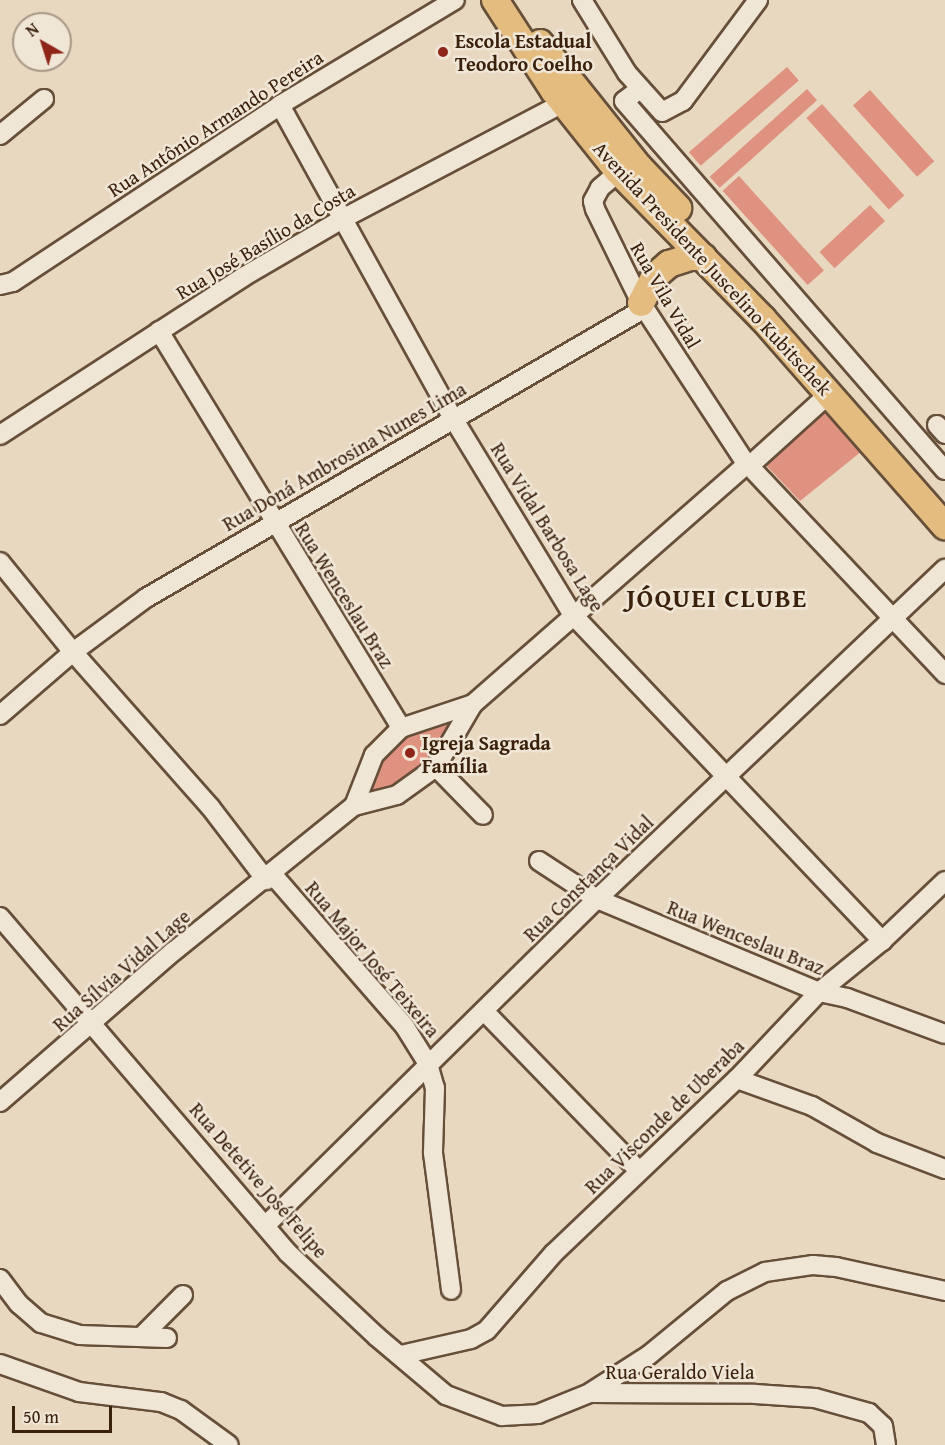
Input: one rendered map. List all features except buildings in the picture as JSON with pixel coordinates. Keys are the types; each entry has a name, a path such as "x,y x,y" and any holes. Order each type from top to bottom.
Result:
{"highway":[{"name":"Avenida Presidente Juscelino Kubitschek","path":"495,0 563,103 626,161 945,501"},
{"name":"Avenida Presidente Juscelino Kubitschek","path":"512,0 547,53 626,161 703,257 830,393 945,526"},
{"path":"643,305 654,277 669,264 690,257 703,257"}],"street":[{"name":"Rua Antônio Armando Pereira","path":"0,285 13,282 280,105 455,0"},
{"path":"582,0 640,88 661,112 678,106 712,66 758,0"},
{"path":"640,88 624,101 945,470"},
{"path":"0,135 44,99"},
{"name":"Rua José Basílio da Costa","path":"0,435 159,331 344,219 563,103"},
{"name":"Rua Vidal Barbosa Lage","path":"280,105 453,418 572,614 882,941"},
{"name":"Rua Vila Vidal","path":"626,161 600,188 593,201 643,305 749,464 945,674"},
{"name":"Rua Doná Ambrosina Nunes Lima","path":"0,715 73,652 146,598 643,305"},
{"name":"Rua Wenceslau Braz","path":"159,331 273,523 332,612 401,728"},
{"path":"354,806 397,795 436,767 473,704 572,614 830,393"},
{"name":"Rua Major José Teixeira","path":"0,562 73,652 269,877 405,1027 428,1064 435,1088 433,1153 451,1290"},
{"name":"Rua Constança Vidal","path":"267,1224 597,899 945,569"},
{"path":"354,806 374,755 401,728 473,704"},
{"path":"436,767 483,815"},
{"name":"Rua Sílvia Vidal Lage","path":"0,1102 174,951 269,877 354,806"},
{"name":"Rua Wenceslau Braz","path":"539,861 597,899 819,992 847,998 945,1035"},
{"name":"Rua Visconde de Uberaba","path":"402,1355 479,1336 554,1253 737,1079 819,992 882,941 945,880"},
{"name":"Rua Detetive José Felipe","path":"0,917 308,1272 402,1355"},
{"path":"484,1011 639,1171"},
{"path":"737,1079 812,1106 877,1143 945,1169"},
{"path":"590,1393 649,1355 727,1291 765,1272 813,1265 836,1267 945,1291"},
{"path":"0,1279 19,1304 41,1323 80,1335 167,1338"},
{"path":"142,1336 183,1295"},
{"name":"Rua Geraldo Viela","path":"402,1355 431,1385 486,1413 538,1414 590,1393 755,1394 815,1398 869,1413 883,1426 886,1445"},
{"path":"0,1364 79,1392 161,1402 181,1410 229,1445"}],"place":[{"name":"Escola Estadual Teodoro Coelho","path":"443,52"},
{"name":"Igreja Sagrada Família","path":"410,753"}],"district":[{"name":"JÓQUEI CLUBE","path":"717,598"}]}
